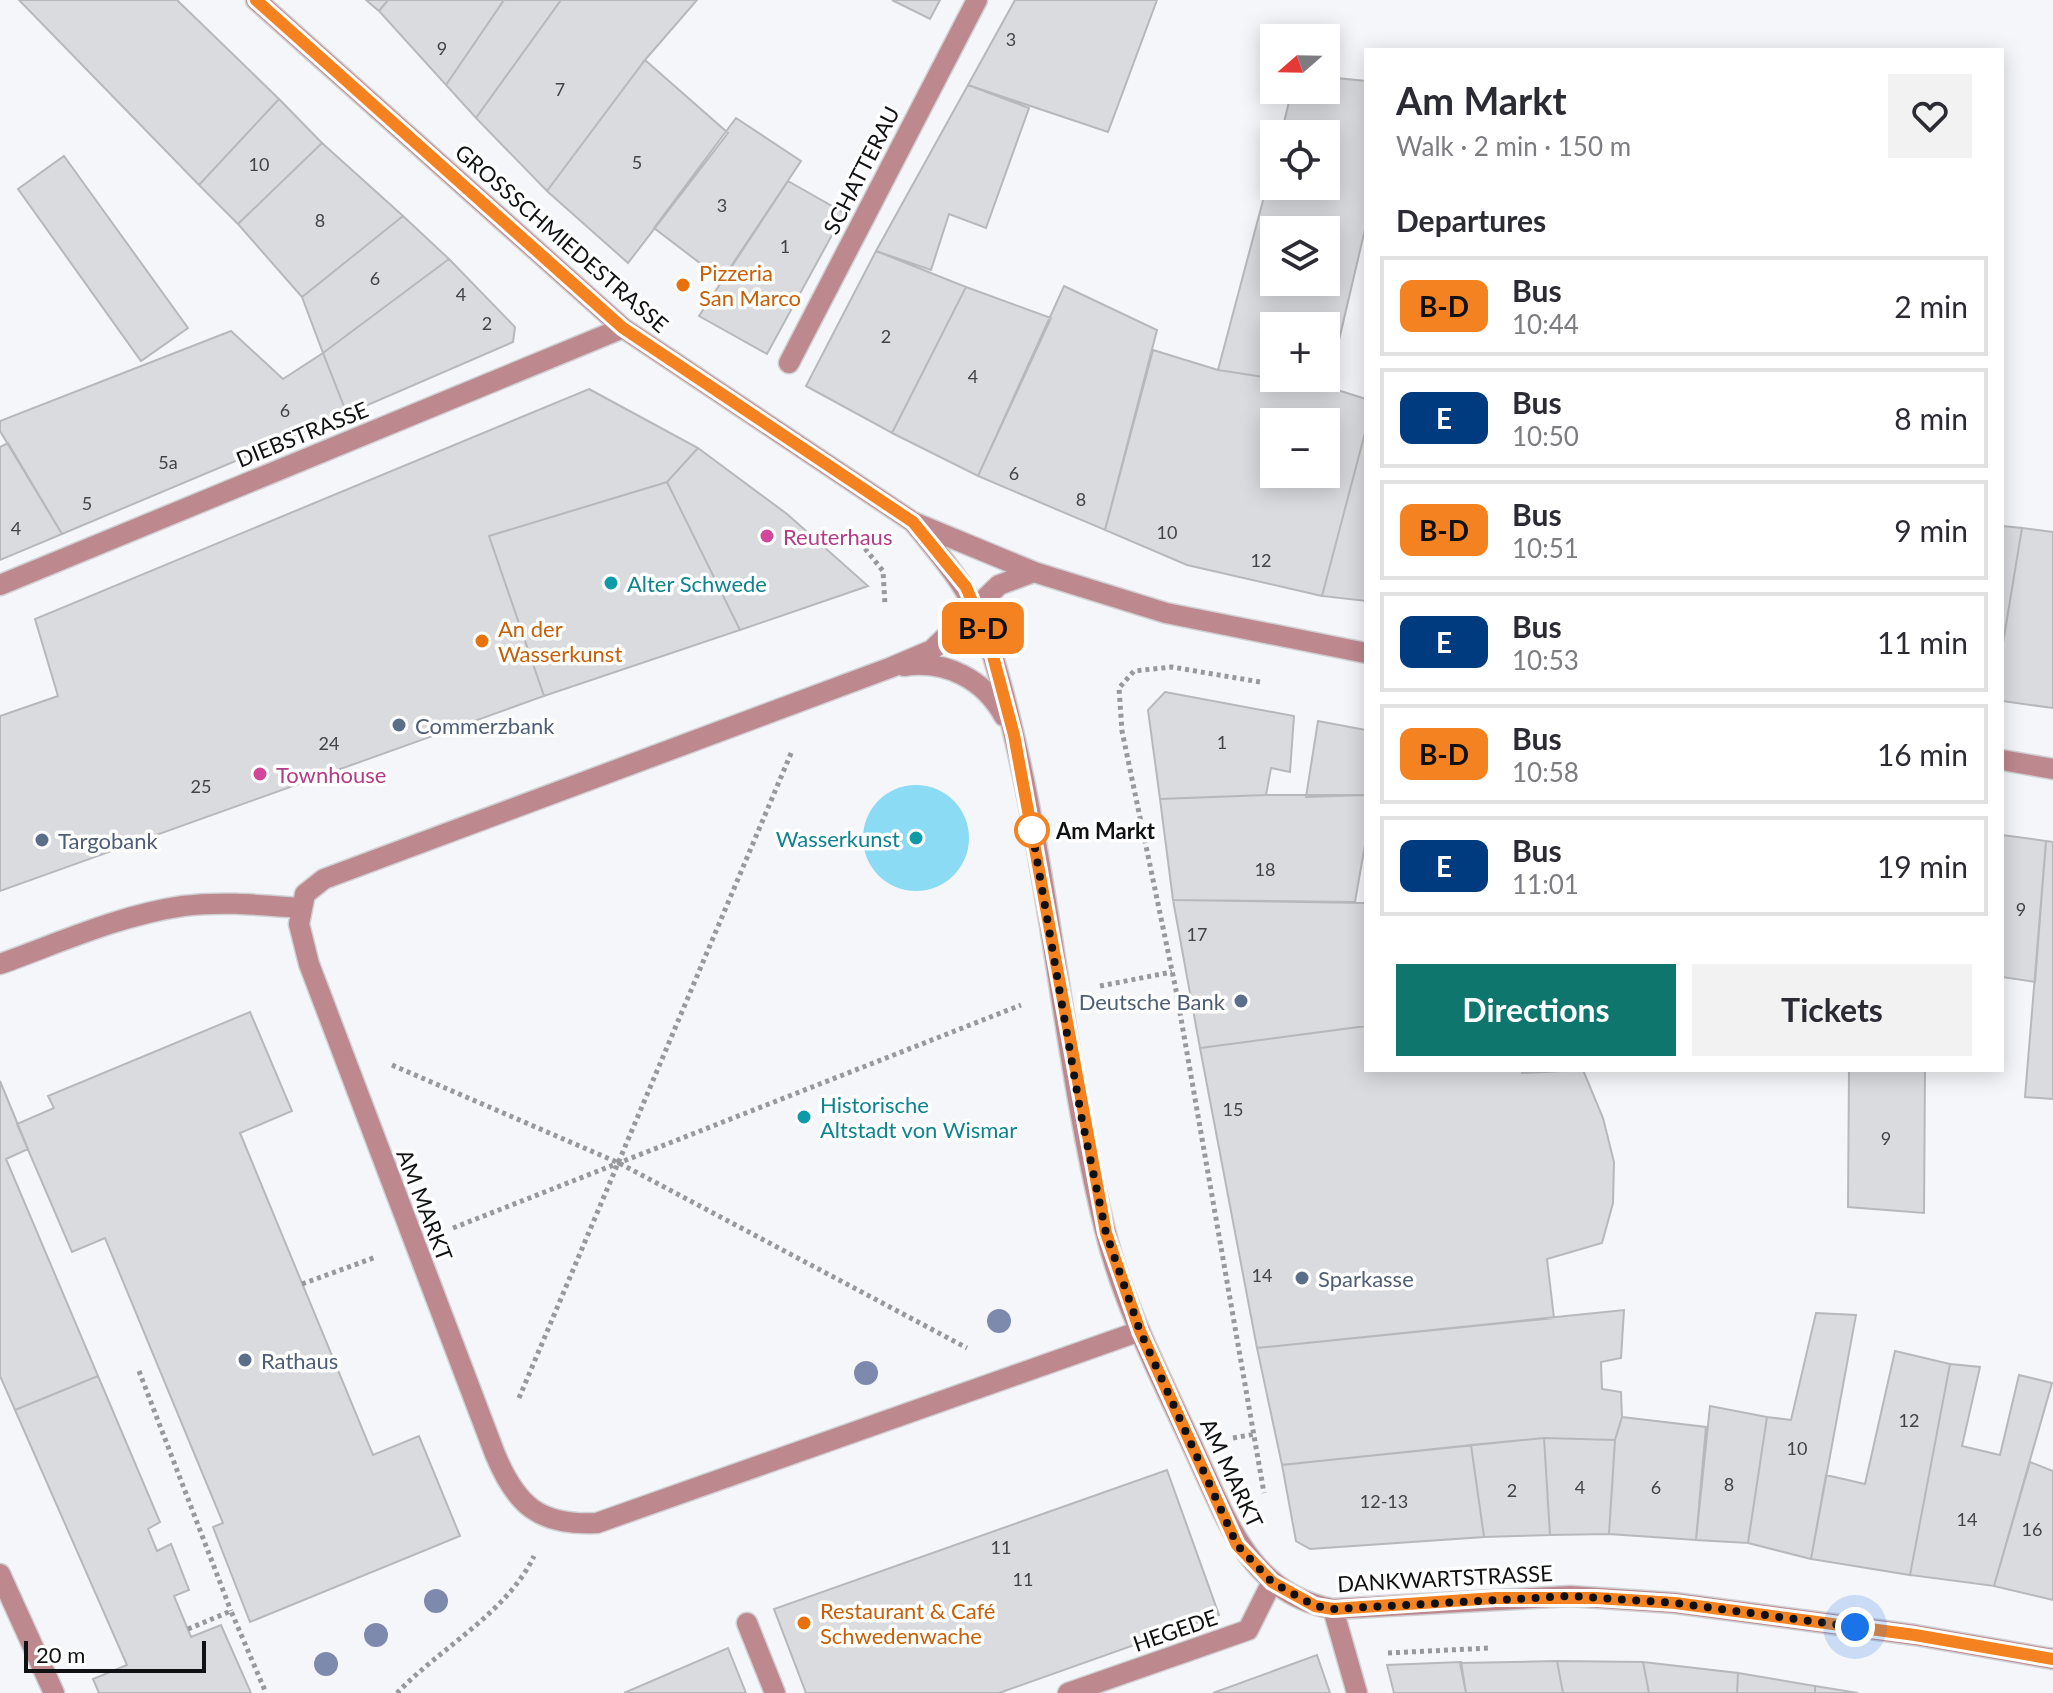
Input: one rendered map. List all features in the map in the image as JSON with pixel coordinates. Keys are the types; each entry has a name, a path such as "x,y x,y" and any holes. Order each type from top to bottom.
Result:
{"street":[{"name":"GROSSSCHMIEDESTRASSE","path":"256,0 623,328 913,522 1034,572 1166,613 1364,653"},
{"name":"SCHATTERAU","path":"789,363 977,0"},
{"name":"DIEBSTRASSE","path":"0,585 623,328"},
{"name":"AM MARKT","path":"913,522 966,587 989,641 1014,735 1081,1115 1106,1233 1140,1331 1237,1545 1272,1582 1324,1607"},
{"path":"0,964 104,926 182,906 243,904 300,908 305,894 324,879 814,698 932,650 999,585 1034,572"},
{"path":"892,667 922,663 949,669 976,681 996,702 1014,735"},
{"path":"2004,760 2053,769"},
{"name":"AM MARKT","path":"300,908 299,924 309,964 414,1244 495,1454 515,1495 527,1507 552,1519 597,1523 1140,1331"},
{"path":"0,1574 54,1693"},
{"name":"HEGEDE","path":"1068,1693 1248,1630 1272,1582"},
{"name":"DANKWARTSTRASSE","path":"1324,1607 1496,1598 1585,1597 1675,1603 1915,1635 2053,1659"},
{"path":"1324,1607 1346,1655 1357,1693"},
{"path":"747,1623 775,1693"}],"path":[{"path":"1260,682 1172,667 1134,671 1119,688 1122,731 1172,972 1268,1505"},
{"path":"495,1454 814,698"},
{"path":"302,1284 414,1244 1031,1001 1172,972"},
{"path":"339,1044 619,1163 1016,1375"},
{"path":"139,1371 231,1611 266,1693"},
{"path":"397,1693 420,1669 497,1605 526,1573 552,1519"},
{"path":"188,1629 231,1611"},
{"path":"1346,1655 1490,1648"}],"water":[{"name":"Wasserkunst","path":"916,785 936,789 954,800 965,818 969,838 965,858 954,876 936,887 916,891 896,887 878,876 867,858 863,838 867,818 878,800 896,789"}],"building":[{"path":"19,0 177,0 279,99 199,185"},
{"path":"366,0 388,0 379,11"},
{"path":"388,0 504,0 446,85 379,11"},
{"path":"504,0 561,0 476,118 446,85"},
{"path":"561,0 697,0 645,60 547,191 476,118"},
{"path":"892,0 940,0 930,19"},
{"path":"1015,0 1157,0 1108,132 968,85"},
{"path":"645,60 728,133 628,263 547,191"},
{"path":"1340,78 1364,81 1364,234 1340,336 1340,312 1260,312 1260,376 1218,370 1263,200 1340,200 1340,120 1284,120 1288,104 1340,104"},
{"path":"968,85 1029,108 986,228 949,214 931,270 876,251"},
{"path":"279,99 322,143 238,224 199,185"},
{"path":"736,118 801,161 722,280 654,228"},
{"path":"322,143 403,216 302,297 238,224"},
{"path":"64,156 188,328 141,361 18,189"},
{"path":"788,181 844,213 767,354 699,316"},
{"path":"403,216 449,259 323,353 302,297"},
{"path":"876,251 966,287 892,433 806,386"},
{"path":"449,259 515,327 513,342 347,414 323,353"},
{"path":"1064,286 1157,330 1105,530 978,476"},
{"path":"966,287 1051,318 978,476 892,433"},
{"path":"231,331 283,379 323,353 347,414 62,534 0,431 0,421"},
{"path":"1153,350 1218,370 1260,376 1260,392 1340,391 1364,398 1364,437 1322,596 1187,565 1105,530"},
{"path":"589,389 698,448 667,482 489,536 544,696 0,891 0,716 58,696 35,619"},
{"path":"1364,437 1364,601 1322,596"},
{"path":"8,443 62,534 0,560 0,447"},
{"path":"698,448 787,514 868,586 740,630 667,482"},
{"name":"Alter Schwede","path":"667,482 740,630 544,696 489,536"},
{"path":"2004,526 2022,528 2004,637"},
{"path":"2022,528 2053,532 2053,708 2004,701 2004,637"},
{"path":"1165,692 1294,716 1290,772 1271,768 1266,795 1160,799 1148,710"},
{"path":"1318,721 1364,730 1364,795 1306,797"},
{"path":"1364,795 1364,850 1355,902 1173,900 1160,799"},
{"path":"2004,835 2046,841 2035,982 2004,977"},
{"path":"2046,841 2053,842 2053,1099 2025,1097"},
{"path":"1173,900 1364,903 1364,1026 1200,1048"},
{"name":"Rathaus","path":"250,1012 292,1111 240,1133 373,1455 419,1436 460,1536 250,1622 213,1527 223,1523 105,1238 72,1252 17,1124 54,1108 48,1096"},
{"path":"1364,1026 1364,1072 1584,1072 1603,1118 1614,1162 1613,1203 1602,1243 1547,1259 1554,1318 1257,1348 1200,1048"},
{"path":"1849,1072 1925,1072 1924,1213 1848,1207"},
{"path":"0,1081 28,1149 6,1159 98,1376 15,1410 0,1376"},
{"path":"1624,1310 1621,1358 1601,1362 1602,1389 1621,1392 1622,1417 1615,1440 1544,1438 1282,1465 1257,1348"},
{"path":"1816,1313 1856,1315 1811,1559 1748,1543 1767,1417 1791,1420"},
{"path":"1895,1351 1950,1364 1910,1575 1811,1559 1826,1475 1865,1484"},
{"path":"1950,1364 1980,1367 1962,1446 2000,1455 2019,1375 2052,1383 1994,1586 1910,1575"},
{"path":"98,1376 160,1522 148,1529 157,1551 171,1544 189,1590 174,1596 191,1637 221,1625 251,1693 99,1693 93,1679 127,1665 15,1410"},
{"path":"1710,1406 1767,1417 1748,1543 1696,1540"},
{"path":"1622,1417 1706,1427 1696,1540 1609,1534 1615,1440"},
{"path":"1544,1438 1615,1440 1609,1534 1550,1535"},
{"path":"1544,1438 1550,1535 1484,1537 1471,1445"},
{"path":"1471,1445 1484,1537 1310,1549 1296,1541 1282,1465"},
{"path":"2030,1462 2053,1471 2053,1600 1994,1586"},
{"path":"1167,1470 1219,1615 999,1693 806,1693 774,1609"},
{"path":"728,1648 746,1693 624,1693"},
{"path":"1317,1655 1330,1693 1213,1693"},
{"path":"1557,1661 1643,1662 1649,1693 1563,1693"},
{"path":"1557,1661 1563,1693 1466,1693 1460,1663"},
{"path":"1461,1662 1466,1693 1394,1693 1387,1665"},
{"path":"1643,1662 1738,1673 1737,1693 1649,1693"},
{"path":"1738,1673 1815,1686 1815,1693 1737,1693"},
{"path":"1815,1686 1858,1693 1815,1693"}],"bus line":[{"name":"B-D","path":"256,0 623,328 913,522 966,587 989,641 1014,735 1081,1115 1106,1233 1140,1331 1237,1545 1272,1582 1315,1606 1333,1609 1570,1596 1675,1603 1915,1635 2053,1659"}],"place":[{"name":"Pizzeria San Marco","path":"683,285"},
{"name":"Reuterhaus","path":"767,536"},
{"name":"Alter Schwede","path":"611,583"},
{"name":"An der Wasserkunst","path":"482,641"},
{"name":"Commerzbank","path":"399,725"},
{"name":"Townhouse","path":"260,774"},
{"name":"Am Markt","path":"1032,830"},
{"name":"Wasserkunst","path":"916,838"},
{"name":"Targobank","path":"42,840"},
{"name":"Deutsche Bank","path":"1241,1001"},
{"name":"Historische Altstadt von Wismar","path":"804,1117"},
{"name":"Sparkasse","path":"1302,1278"},
{"name":"Rathaus","path":"245,1360"},
{"name":"Restaurant & Café Schwedenwache","path":"804,1623"}],"route":[{"path":"1032,830 1031,825 1081,1115 1106,1233 1140,1331 1237,1545 1272,1582 1315,1606 1333,1609 1570,1596 1675,1603 1855,1627"}]}
